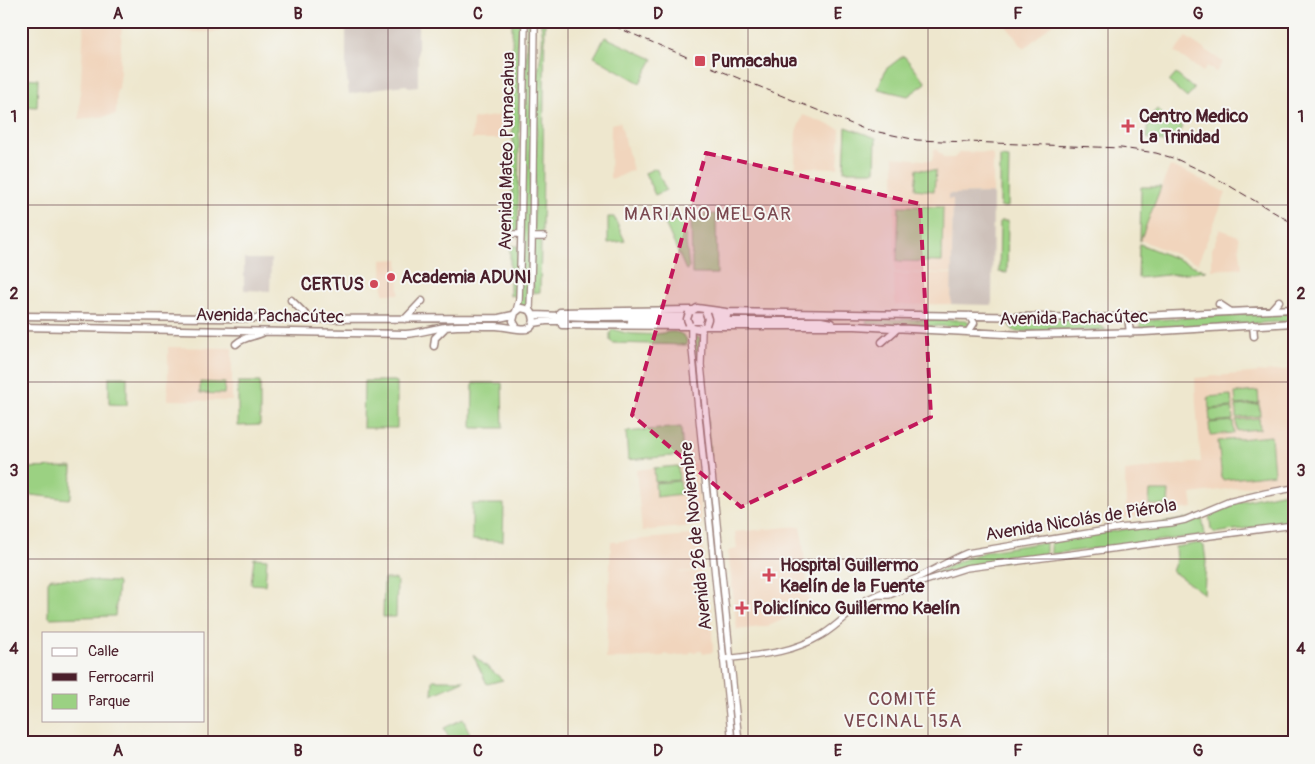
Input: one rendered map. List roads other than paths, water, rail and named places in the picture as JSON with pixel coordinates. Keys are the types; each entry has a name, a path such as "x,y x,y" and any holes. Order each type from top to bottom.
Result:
{"main road":[{"name":"Avenida Mateo Pumacahua","path":"515,313 519,300 525,21"},
{"name":"Avenida Mateo Pumacahua","path":"532,312 535,21"},
{"path":"524,88 535,88"},
{"path":"509,234 521,234"},
{"path":"532,237 544,237"},
{"path":"290,300 310,318"},
{"path":"404,319 422,301"},
{"path":"1271,310 1279,301"},
{"path":"1220,304 1231,312"},
{"path":"524,308 532,312 690,311 697,308 705,311 708,319 704,326 698,329 690,326 533,324 526,330 517,328 513,323 515,313 524,308"},
{"name":"Avenida Pachacútec","path":"705,311 858,315 1128,317 1294,309"},
{"path":"690,311 687,318 690,326"},
{"path":"532,312 533,324"},
{"name":"Avenida Pachacútec","path":"532,312 591,317 824,317 858,315"},
{"name":"Avenida Pachacútec","path":"21,316 404,319 499,318 515,313"},
{"path":"40,327 38,322 43,316"},
{"path":"968,332 974,323 969,316"},
{"path":"1128,317 1130,333"},
{"path":"161,328 164,323 162,318"},
{"name":"Avenida Pachacútec","path":"533,324 554,321 821,321 855,326"},
{"name":"Avenida Pachacútec","path":"704,326 855,326 1026,335 1130,333 1294,323"},
{"path":"1254,325 1254,336"},
{"name":"Avenida Pachacútec","path":"21,327 161,328 406,334 447,327 499,326 517,328"},
{"name":"Avenida 26 de Noviembre","path":"690,326 732,743"},
{"name":"Avenida 26 de Noviembre","path":"704,326 702,365 739,743"},
{"path":"21,331 30,327"},
{"path":"434,346 435,338 447,327"},
{"path":"882,342 898,328"},
{"path":"1193,330 1193,339"},
{"path":"236,344 243,338 255,336 266,331"},
{"name":"Avenida Nicolás de Piérola","path":"723,659 774,654 800,645 822,635 862,602 922,576 950,560 967,553 1112,529 1171,523 1185,520 1228,502 1266,492 1294,488"},
{"name":"Avenida Nicolás de Piérola","path":"878,595 889,595 966,568 1294,525"}],"railway":[{"path":"602,21 687,57"},
{"path":"711,67 864,129 917,140 1121,148 1156,153 1176,159 1211,175 1294,224"}],"place":[{"name":"Pumacahua","path":"700,61"},
{"name":"Centro Medico La Trinidad","path":"1128,126"},
{"name":"Academia ADUNI","path":"391,277"},
{"name":"CERTUS","path":"374,284"},
{"name":"Hospital Guillermo Kaelín de la Fuente","path":"769,575"},
{"name":"Policlínico Guillermo Kaelín","path":"742,608"}],"district":[{"name":"MARIANO MELGAR","path":"708,214"},
{"name":"COMITÉ VECINAL 15A","path":"903,710"}]}
